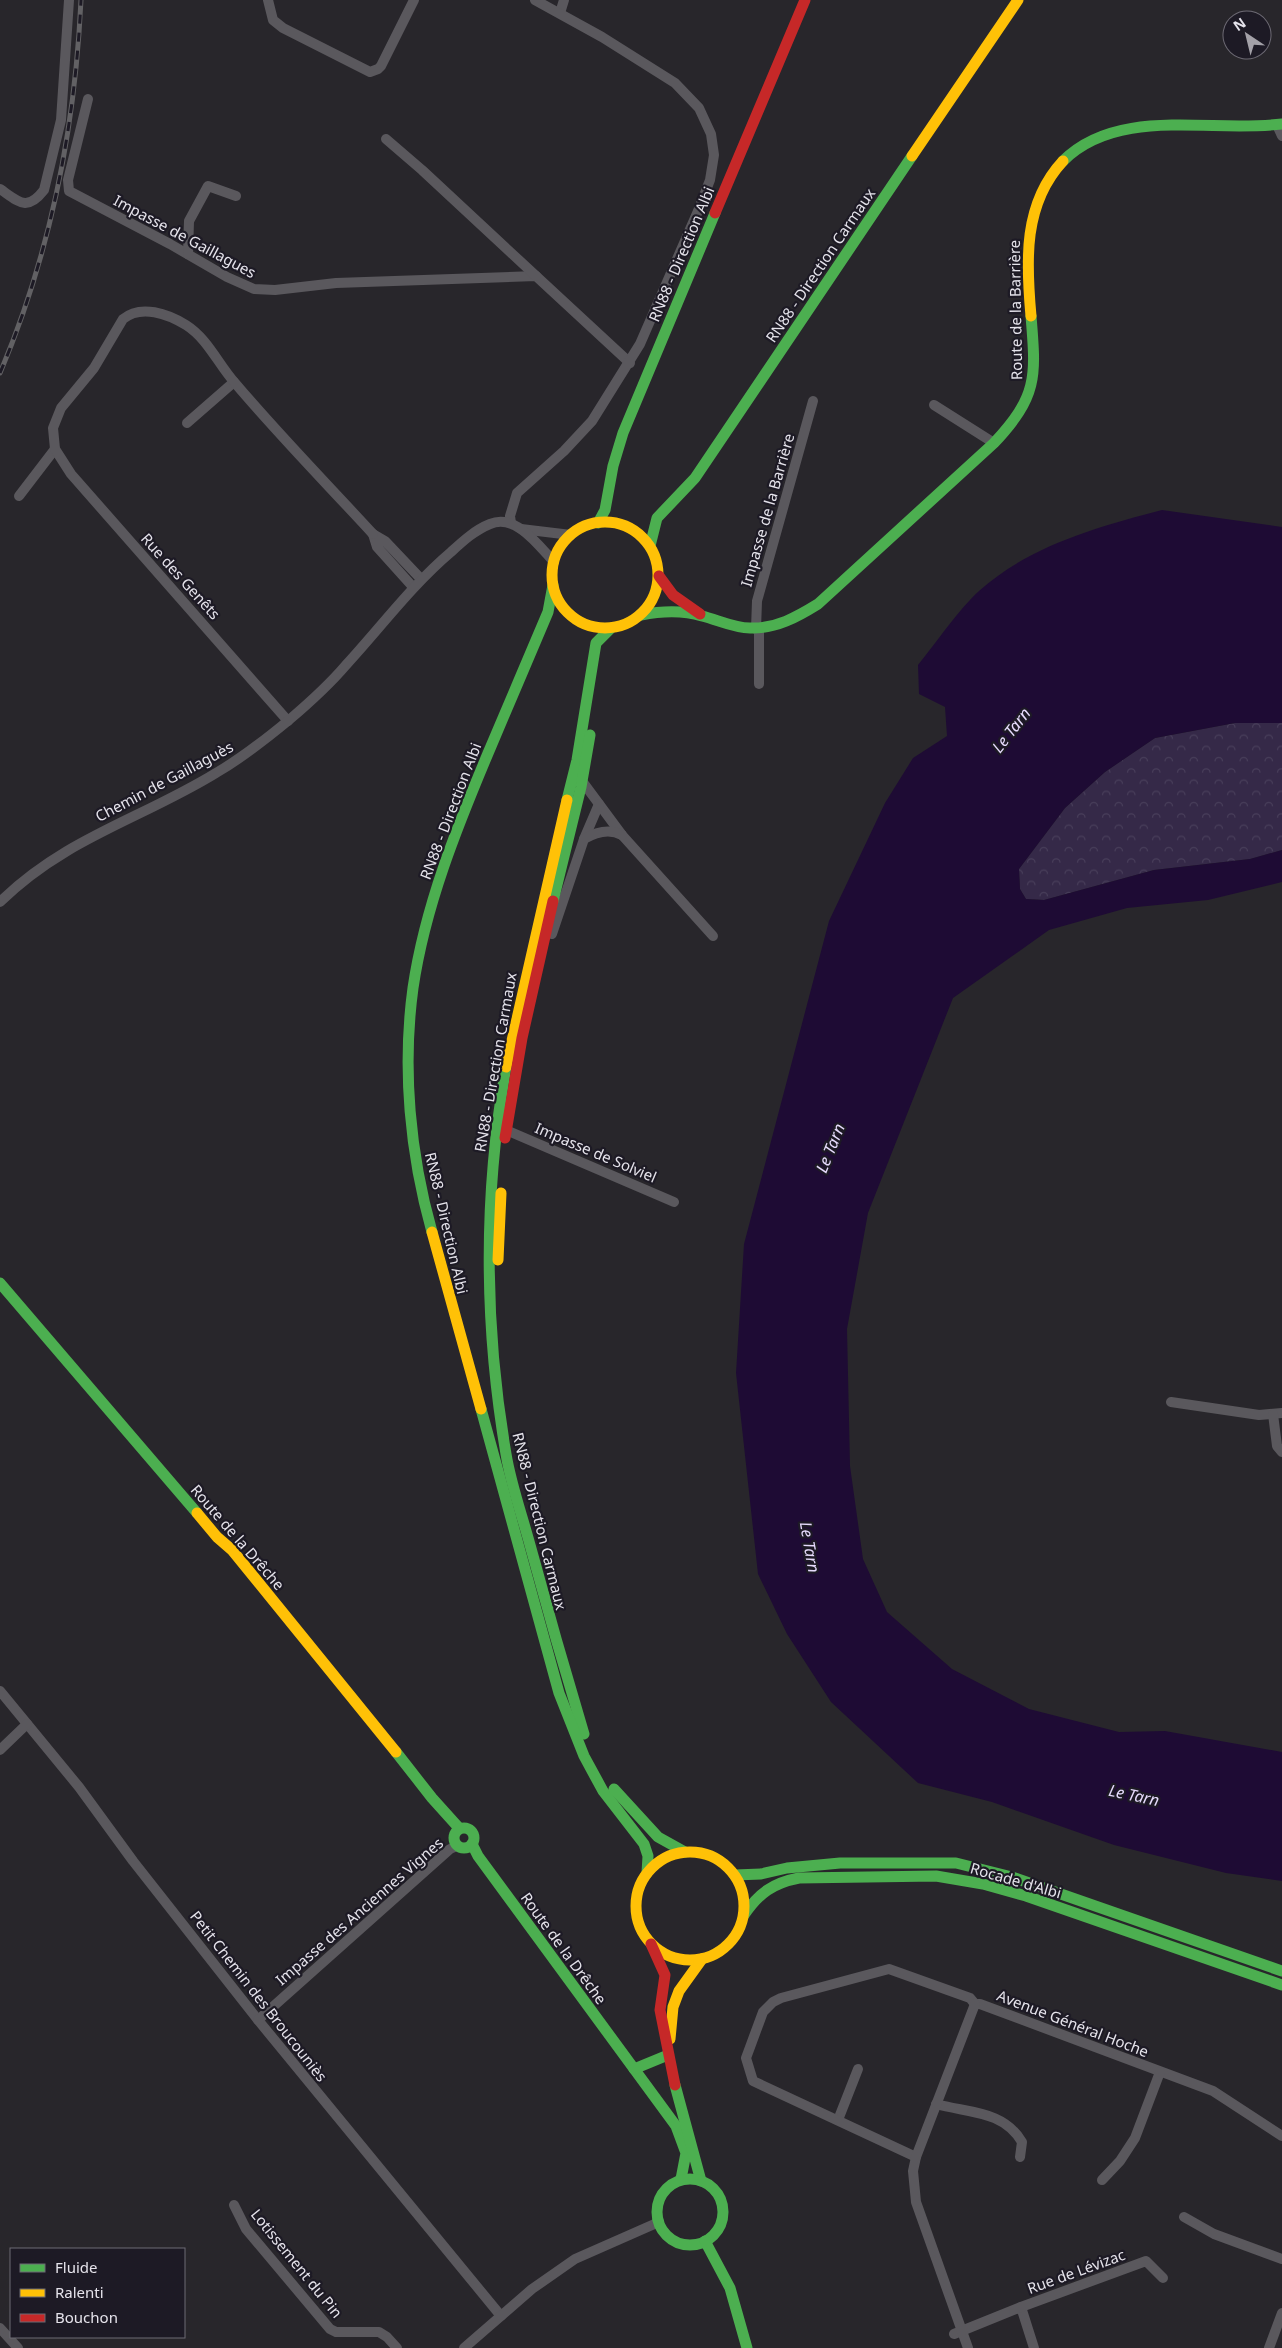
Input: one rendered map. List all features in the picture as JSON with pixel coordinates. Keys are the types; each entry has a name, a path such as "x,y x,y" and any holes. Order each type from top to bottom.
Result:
{"main road":[{"name":"RN88 - Direction Albi","path":"598,523 605,510 613,466 622,433 804,0"},
{"name":"RN88 - Direction Carmaux","path":"650,546 657,518 695,478 1018,0"},
{"name":"Route de la Barrière","path":"659,576 673,595 702,616 721,624 757,628 772,626 795,618 818,604 994,443 1013,423 1026,400 1032,383 1034,348 1027,256 1031,222 1039,197 1050,175 1065,157 1103,134 1132,126 1163,124 1236,129 1280,128"},
{"path":"598,523 618,523 636,532 650,546 657,560 659,576 654,597 641,615 627,624 611,628 591,627 574,618 560,604 553,585 554,562 560,547 571,535 584,527 598,523"},
{"name":"RN88 - Direction Albi","path":"553,585 548,612 450,847 435,892 419,956 410,1031 412,1142 419,1183 470,1375 559,1693 584,1756 604,1790 644,1844 648,1856 647,1873"},
{"name":"Route de la Barrière","path":"641,615 667,610 702,616"},
{"name":"RN88 - Direction Carmaux","path":"611,628 602,634 596,643 577,760 560,821 512,1036 499,1108 492,1169 488,1232 492,1346 506,1456 515,1494 562,1662 589,1749 600,1771 631,1810 658,1837 685,1852"},
{"path":"515,1494 499,1318 497,1271 502,1159 506,1130 535,987 587,762 591,721 590,673"},
{"name":"Route de la Drêche","path":"0,1283 217,1537 232,1550 457,1830"},
{"path":"466,1827 472,1831 474,1837 472,1844 465,1848 457,1846 453,1839 457,1830 466,1827"},
{"name":"Route de la Drêche","path":"472,1844 478,1856 676,2126 686,2153 681,2179"},
{"path":"650,1943 661,1952 674,1958 702,1959 717,1954 730,1943 739,1930 744,1915 744,1900 735,1874 724,1863 710,1855 685,1852 671,1856 658,1863 647,1873 640,1886 636,1901 637,1916 642,1930 665,1975 660,2010 680,2110 701,2181"},
{"name":"Rocade d'Albi","path":"735,1874 761,1874 787,1868 840,1863 956,1864 1012,1876 1282,1971"},
{"name":"Rocade d'Albi","path":"744,1915 756,1896 767,1887 780,1881 798,1878 936,1876 983,1884 1026,1896 1282,1985"},
{"path":"668,2055 673,2007 679,1991 702,1959"},
{"path":"634,2068 668,2055"},
{"path":"681,2179 701,2181 717,2193 722,2204 723,2215 720,2226 714,2235 705,2241 689,2245 681,2244 667,2236 659,2222 657,2210 660,2200 666,2190 681,2179"},
{"path":"705,2241 730,2288 747,2348"}],"street":[{"path":"0,189 23,204 30,204 37,200 44,190 61,120 70,0"},
{"path":"268,0 273,20 283,28 370,72 381,66 414,0"},
{"path":"535,0 560,13 675,83 700,108 711,134 714,155 710,180 640,344 630,362 592,421 564,451 517,493 510,516 511,523 521,529 554,562"},
{"path":"560,13 564,0"},
{"name":"Impasse de Gaillagues","path":"88,99 68,180 69,191 188,254 221,274 254,289 275,290 336,283 536,276"},
{"path":"386,139 630,362"},
{"path":"188,254 189,221 208,186 236,196"},
{"path":"19,496 55,449 53,428 61,408 94,368 123,319 130,313 137,311 153,312 186,325 204,340 234,382 373,534 385,541 421,579"},
{"path":"187,423 234,382"},
{"name":"Impasse de la Barrière","path":"759,684 756,601 813,401"},
{"path":"934,405 994,443"},
{"name":"Rue des Genêts","path":"55,449 71,474 288,721"},
{"name":"Chemin de Gaillaguès","path":"0,902 27,876 53,858 215,774 241,757 288,721 345,667 413,587 474,532 492,523 511,523"},
{"path":"521,529 571,535"},
{"path":"373,534 377,547 413,587"},
{"path":"582,781 622,835 713,936"},
{"path":"535,987 584,839 599,804"},
{"path":"584,839 595,832 615,831 622,835"},
{"name":"Impasse de Solviel","path":"506,1130 674,1202"},
{"path":"1171,1402 1259,1415 1278,1413 1276,1439 1282,1452"},
{"name":"Petit Chemin des Broucouniès","path":"0,1691 80,1787 133,1861 258,2020 501,2316"},
{"path":"0,1750 27,1724"},
{"name":"Impasse des Anciennes Vignes","path":"258,2020 450,1849 457,1846"},
{"name":"Avenue Général Hoche","path":"916,2157 753,2081 746,2058 762,2012 772,2002 889,1969 970,1998 975,2004 980,2004 1213,2091 1282,2136"},
{"path":"968,2348 958,2332 916,2202 913,2171 916,2157 975,2004"},
{"path":"838,2120 858,2069"},
{"name":"Avenue Général Hoche","path":"1102,2180 1120,2161 1134,2138 1160,2072"},
{"path":"936,2104 981,2112 999,2119 1012,2128 1022,2142 1020,2157"},
{"name":"Lotissement du Pin","path":"234,2205 246,2230 330,2329 336,2332 379,2332 387,2336 397,2348"},
{"path":"1184,2217 1214,2234 1282,2260"},
{"path":"471,2346 532,2289 575,2259 659,2222"},
{"name":"Rue de Lévizac","path":"958,2332 1146,2261 1163,2278"},
{"name":"Rue de Lévizac","path":"1021,2307 1034,2348"},
{"path":"1269,2348 1282,2313"},
{"path":"0,2328 18,2348"}],"green space":[{"path":"1235,723 1282,723 1282,850 1250,859 1154,870 1044,900 1026,899 1020,889 1019,869 1065,808 1105,772 1155,738"}],"water":[{"name":"Le Tarn","path":"1162,510 1282,527 1282,723 1235,723 1155,738 1105,772 1065,808 1019,869 1020,889 1026,899 1044,900 1154,870 1250,859 1282,850 1282,882 1208,900 1127,908 1049,930 953,998 868,1213 847,1329 850,1466 863,1559 887,1612 952,1669 1029,1709 1119,1732 1165,1731 1282,1752 1282,1881 1226,1873 1114,1845 992,1802 918,1783 831,1702 787,1634 758,1574 736,1373 744,1244 829,921 885,803 913,758 947,736 945,707 919,694 918,665 971,598 999,575 1042,550 1065,540 1089,531"}],"railway":[{"path":"0,373 33,283 57,190 73,96 81,0"}],"traffic: fast":[{"path":"1063,161 1085,144 1110,133 1138,127 1282,124"},
{"path":"650,546 657,518 695,478 912,156"},
{"path":"598,523 605,510 613,466 623,433 715,213"},
{"path":"641,615 679,612 702,616 738,627 760,628 786,621 818,604 994,443 1008,427 1019,412 1031,385 1034,355 1031,316"},
{"path":"432,1232 424,1202 413,1142 408,1080 410,1019 418,957 434,897 454,838 548,612 553,585"},
{"path":"567,800 577,760 596,643 611,628"},
{"path":"553,901 581,787 590,735"},
{"path":"506,1067 498,1116 490,1213 489,1261 493,1357 508,1466 584,1734"},
{"path":"0,1283 197,1513"},
{"path":"481,1409 559,1693 584,1756 603,1791 644,1844 648,1856 647,1873"},
{"path":"396,1752 432,1798 459,1828"},
{"path":"614,1789 658,1837 685,1852"},
{"path":"460,1828 468,1828 474,1834 474,1838 474,1842 468,1848 460,1848 454,1842 454,1834 460,1828"},
{"path":"472,1844 478,1856 676,2126 686,2153 681,2179"},
{"path":"735,1875 761,1874 787,1868 840,1863 956,1863 1012,1877 1282,1971"},
{"path":"744,1915 767,1890 799,1878 936,1876 983,1884 1026,1896 1282,1985"},
{"path":"634,2069 668,2055"},
{"path":"675,2085 701,2181"},
{"path":"690,2179 703,2182 713,2189 720,2199 723,2212 720,2225 713,2235 703,2242 690,2245 677,2242 667,2235 660,2225 657,2212 660,2199 667,2189 677,2182 690,2179"},
{"path":"705,2241 730,2288 747,2348"}],"traffic: slow":[{"path":"912,156 1018,0"},
{"path":"1031,316 1028,254 1034,214 1040,196 1050,178 1063,161"},
{"path":"605,522 625,526 642,538 654,555 658,575 654,595 642,612 625,624 605,628 585,624 568,612 556,595 552,575 556,555 568,538 585,526 605,522"},
{"path":"506,1067 567,800"},
{"path":"498,1260 501,1193"},
{"path":"432,1232 481,1409"},
{"path":"197,1513 217,1537 232,1550 396,1752"},
{"path":"690,1852 711,1856 728,1868 740,1885 744,1906 740,1927 728,1944 711,1956 690,1960 669,1956 652,1944 640,1927 636,1906 640,1885 652,1868 669,1856 690,1852"},
{"path":"670,2039 673,2007 679,1991 702,1959"}],"traffic: jam":[{"path":"715,213 805,0"},
{"path":"659,576 673,595 700,614"},
{"path":"505,1138 522,1038 553,901"},
{"path":"651,1944 665,1975 660,2010 675,2085"}]}
